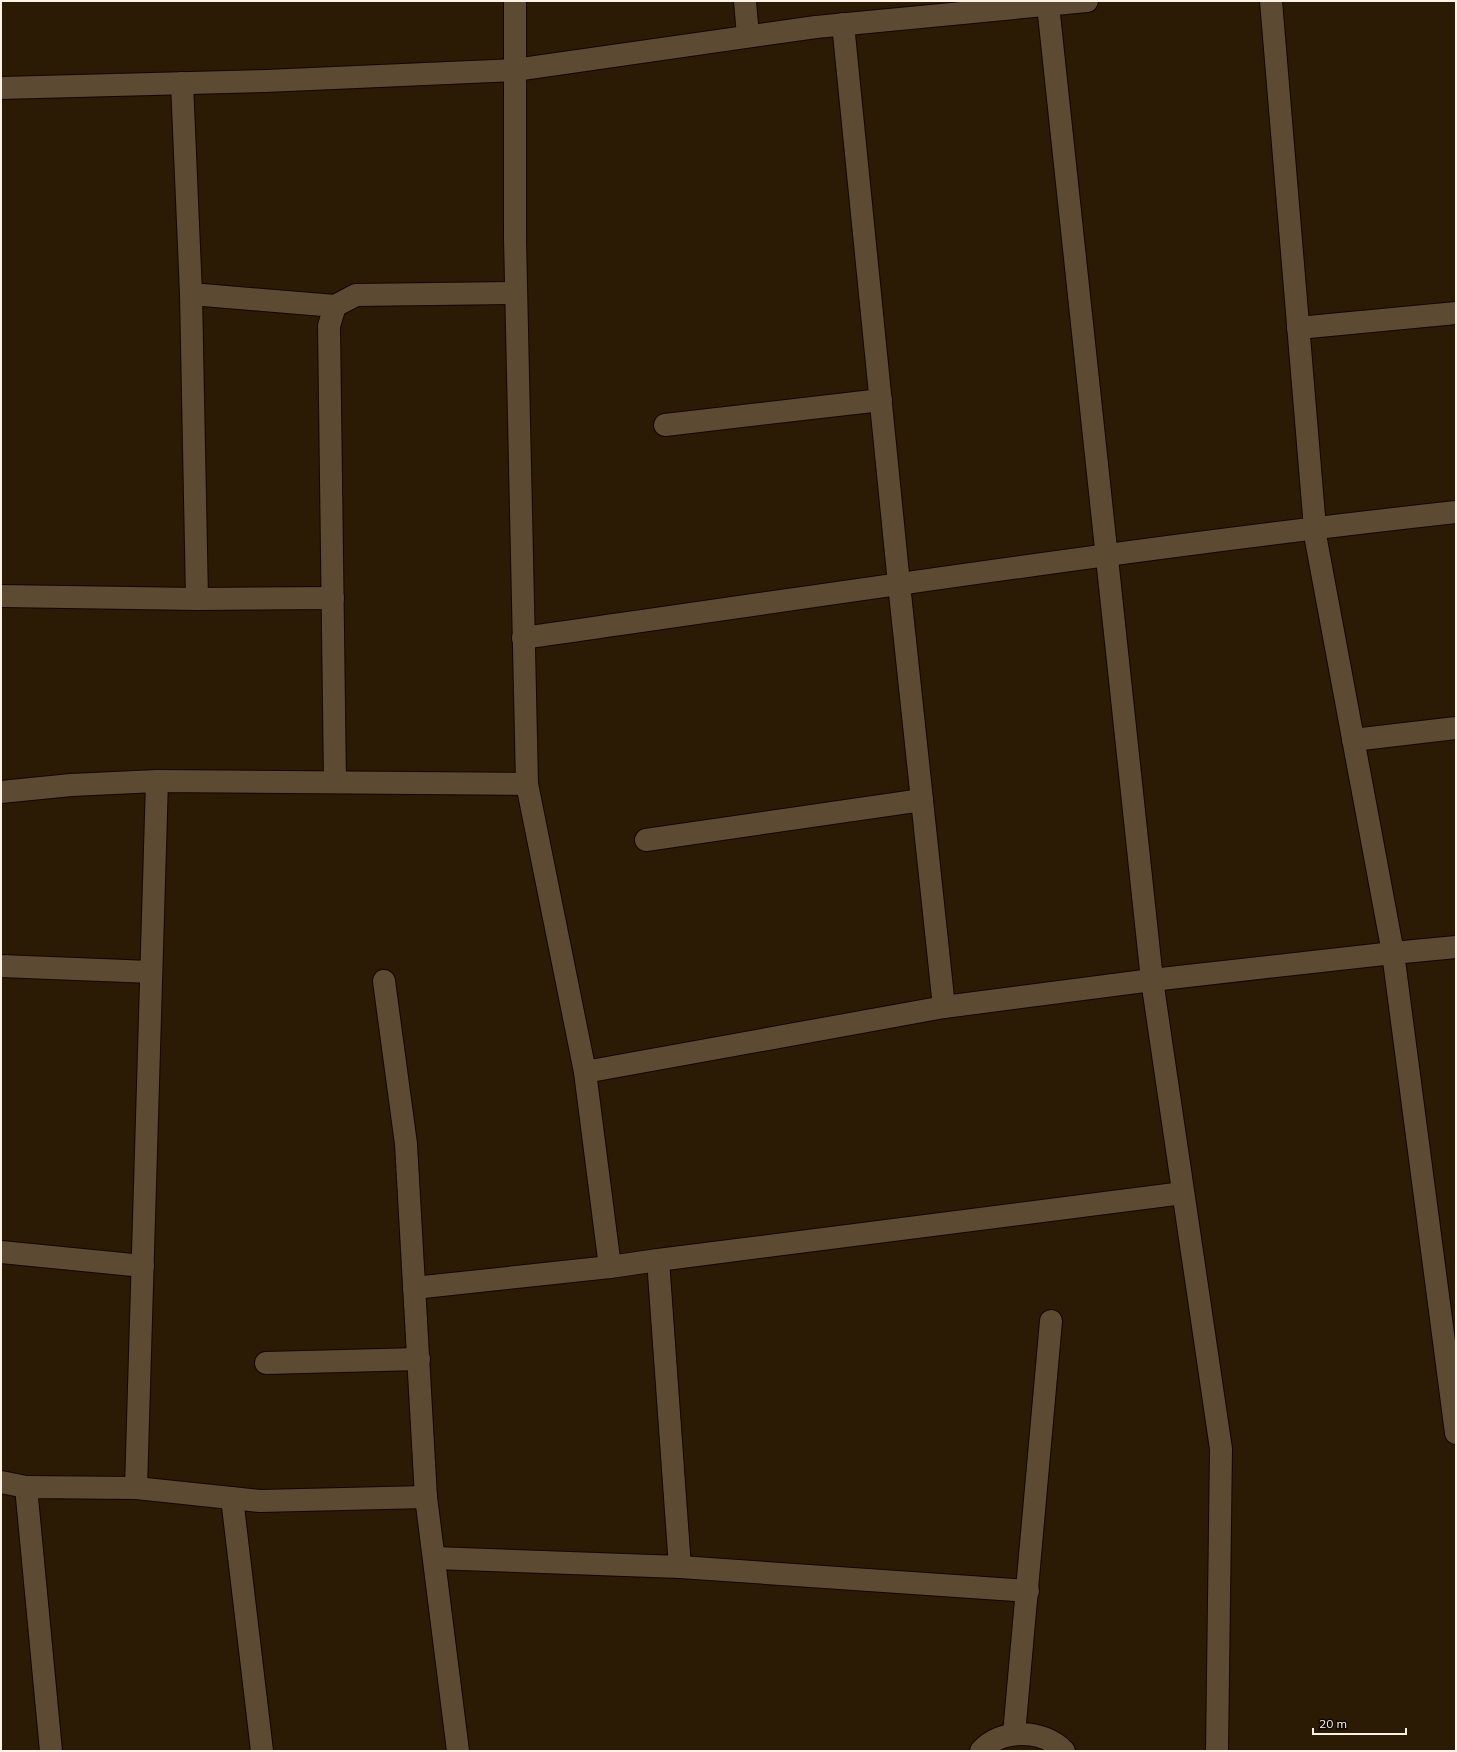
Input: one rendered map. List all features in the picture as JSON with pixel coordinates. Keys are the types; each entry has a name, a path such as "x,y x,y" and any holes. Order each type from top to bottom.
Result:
{"street":[{"path":"515,1 515,293 527,784 585,1072 610,1268"},
{"path":"745,1 748,36"},
{"path":"1,88 266,81 514,70 748,36 843,24 1087,1"},
{"path":"1271,1 1315,528 1353,740 1394,954 1452,1380 1456,1433"},
{"path":"1048,5 1152,980 1221,1449 1217,1751"},
{"path":"843,24 899,584 944,1007"},
{"path":"182,83 191,294 197,599"},
{"path":"191,294 335,306 356,294 515,293"},
{"path":"335,306 329,326 336,782"},
{"path":"1298,328 1456,313"},
{"path":"665,425 881,400"},
{"path":"523,638 1106,554 1456,512"},
{"path":"1,596 197,599 333,598"},
{"path":"1353,740 1456,728"},
{"path":"1,792 71,785 157,781 527,784"},
{"path":"136,1488 157,781"},
{"path":"646,840 922,800"},
{"path":"585,1072 944,1007 1152,980 1456,948"},
{"path":"1,966 151,972"},
{"path":"384,981 406,1144 426,1497 458,1751"},
{"path":"414,1288 610,1268 658,1260 1183,1193"},
{"path":"1,1252 143,1266"},
{"path":"658,1260 680,1566"},
{"path":"1014,1734 1051,1321"},
{"path":"266,1363 419,1359"},
{"path":"1,1482 26,1487 136,1488 260,1500 426,1497"},
{"path":"26,1487 51,1751"},
{"path":"232,1498 262,1751"},
{"path":"434,1558 680,1566 1028,1591"},
{"path":"981,1751 997,1739 1014,1734 1032,1734 1048,1740 1064,1751"}]}
